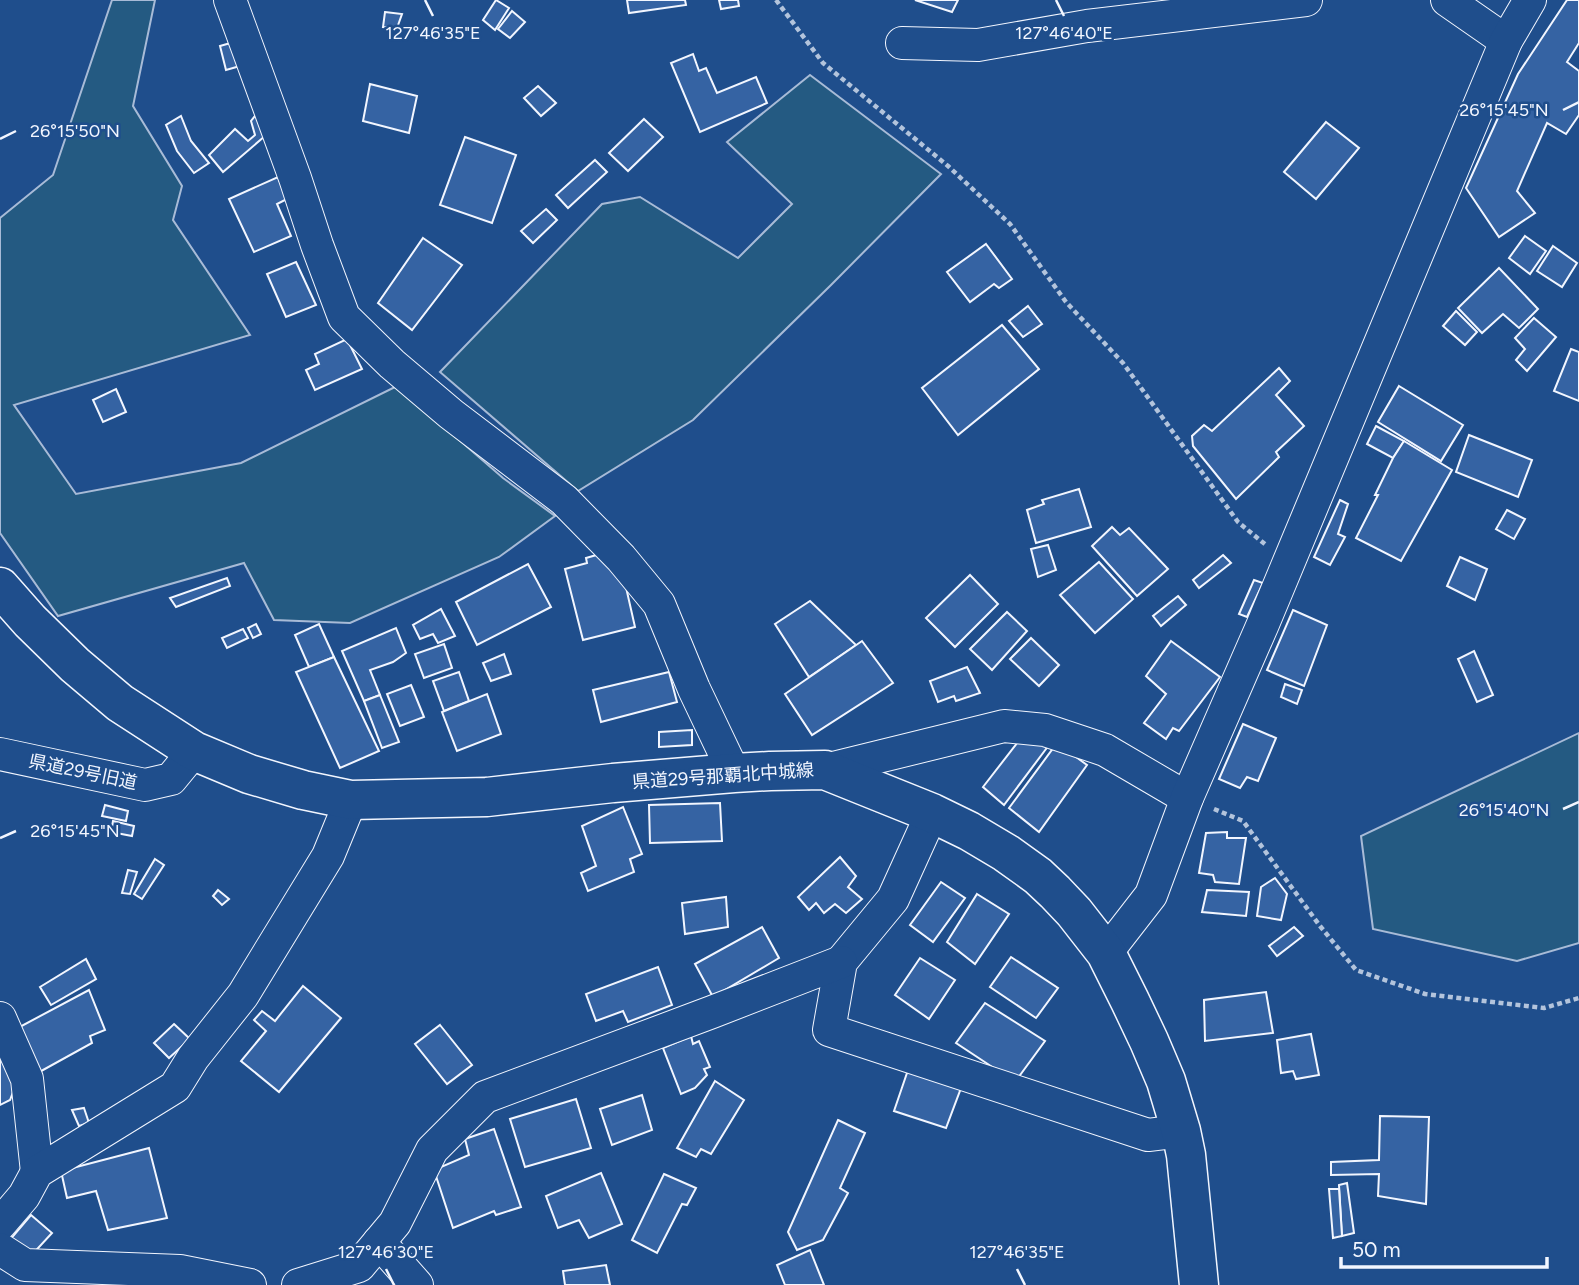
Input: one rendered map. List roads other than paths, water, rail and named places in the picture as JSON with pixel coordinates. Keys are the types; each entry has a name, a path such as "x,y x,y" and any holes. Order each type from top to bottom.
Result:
{"main road":[{"name":"県道29号那覇北中城線","path":"0,587 75,665 120,703 194,751 249,774 303,790 351,800 486,797 734,773 825,770 932,813 969,831 1038,876 1074,912 1105,953 1166,1080 1181,1131 1186,1155 1199,1285"}],"street":[{"path":"230,0 344,317 392,364 451,414 564,500 621,558 659,604 694,689 734,773"},
{"path":"902,43 978,45 1087,26 1306,0"},
{"path":"1447,0 1506,41"},
{"path":"1105,953 1151,895 1187,798 1288,564 1506,41 1530,0"},
{"path":"825,770 1003,726 1017,727 1045,730 1105,750 1187,798"},
{"name":"県道29号旧道","path":"0,754 145,785 171,779 194,751"},
{"path":"0,1224 24,1196 37,1172 175,1087 193,1058 243,995 321,868 351,800"},
{"path":"298,1285 359,1266 395,1223 432,1150 485,1097 841,962 893,899 932,813"},
{"path":"841,962 829,1030 1148,1135 1181,1131"},
{"path":"0,1018 27,1079 37,1172"},
{"path":"379,1242 417,1285"},
{"path":"0,1249 25,1265 180,1271 250,1285"}]}
